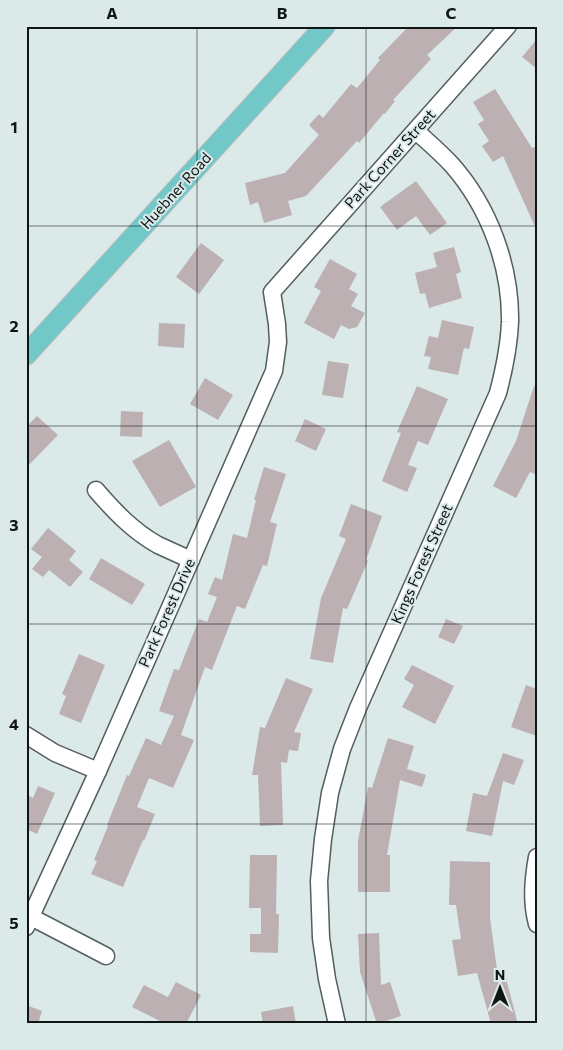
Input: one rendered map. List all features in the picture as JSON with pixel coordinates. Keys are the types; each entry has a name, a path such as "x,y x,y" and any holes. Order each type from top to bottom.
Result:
{"main road":[{"name":"Huebner Road","path":"27,352 325,26"}],"street":[{"name":"Park Corner Street","path":"272,292 508,26"},
{"name":"Kings Forest Street","path":"338,1024 327,979 322,938 319,882 330,794 342,750 358,708 498,393 508,346 510,322 508,289 499,249 491,226 467,184 452,165 416,131"},
{"name":"Park Forest Drive","path":"28,922 98,771 274,371 278,342 272,292"},
{"path":"96,490 124,521 141,534 191,560"},
{"path":"26,735 55,753 98,771"},
{"path":"537,857 533,883 534,912 537,924"},
{"path":"28,922 106,956"}],"building":[{"path":"409,26 458,26 427,55 431,59 393,100 395,101 385,114 359,143 357,141 306,196 288,201 292,215 264,223 258,202 250,205 245,183 285,173 319,135 309,125 319,114 323,118 351,84 357,88 380,60 378,58"},
{"path":"537,39 537,69 522,57"},
{"path":"495,89 532,148 537,146 537,231 503,156 493,162 482,146 489,141 478,124 484,120 473,102"},
{"path":"416,181 447,223 430,235 416,216 397,230 380,207"},
{"path":"201,243 224,260 199,294 176,277"},
{"path":"454,247 461,272 456,274 462,298 429,308 425,293 420,294 415,273 437,267 433,253"},
{"path":"330,259 357,274 349,289 358,294 351,306 365,313 357,327 349,329 341,325 334,339 304,323 321,291 314,287"},
{"path":"442,320 474,327 469,349 464,348 458,375 428,369 431,357 424,356 429,336 438,338"},
{"path":"159,323 185,324 184,348 158,346"},
{"path":"328,361 349,364 343,398 322,395"},
{"path":"205,378 233,395 218,420 190,404"},
{"path":"417,386 448,399 428,445 418,441 408,465 417,468 407,492 382,481 401,433 397,432"},
{"path":"534,386 537,387 537,475 530,472 516,498 493,486 516,441"},
{"path":"121,411 143,412 142,437 120,436"},
{"path":"37,416 58,435 26,468 26,427"},
{"path":"305,419 326,429 316,451 295,441"},
{"path":"169,440 196,487 160,507 132,461"},
{"path":"264,467 286,474 270,522 277,524 267,566 263,565 245,609 237,606 212,670 205,667 181,735 194,740 173,788 149,778 137,807 155,814 123,887 91,874 97,861 94,860 127,775 129,776 146,738 161,745 174,716 159,711 174,669 179,670 199,619 207,622 217,597 208,594 215,577 222,580 233,534 247,538 256,500 254,500"},
{"path":"351,504 382,516 366,560 368,561 347,609 343,608 333,663 310,659 321,598 346,539 339,536"},
{"path":"48,528 76,551 69,560 83,572 70,587 49,570 43,577 32,569 42,557 31,549"},
{"path":"101,558 145,584 132,605 89,579"},
{"path":"446,619 463,626 454,644 438,637"},
{"path":"79,654 105,665 81,723 59,714 66,696 62,694"},
{"path":"412,665 454,686 435,724 402,707 414,685 404,679"},
{"path":"286,678 313,689 294,732 301,733 298,751 289,750 287,763 281,762 283,825 260,826 258,775 252,775 260,727 265,728"},
{"path":"526,685 537,689 537,736 511,727"},
{"path":"388,738 414,746 407,769 426,775 422,787 400,780 387,855 390,855 390,892 358,892 358,841 368,787 372,788"},
{"path":"503,753 524,760 514,785 503,781 492,836 466,831 473,793 487,796"},
{"path":"38,786 55,793 37,834 26,829 26,794 33,798"},
{"path":"250,855 277,855 276,914 279,914 278,953 250,952 250,934 261,934 261,908 249,908"},
{"path":"450,861 490,862 490,918 498,977 505,975 518,1024 491,1024 477,973 458,976 452,940 461,939 456,905 449,905"},
{"path":"379,933 381,985 390,982 401,1016 377,1024 360,972 358,934"},
{"path":"176,982 201,995 186,1024 166,1024 132,1007 144,985 168,997"},
{"path":"26,1005 42,1011 38,1024 26,1024"},
{"path":"293,1006 296,1024 263,1024 261,1012"}]}
